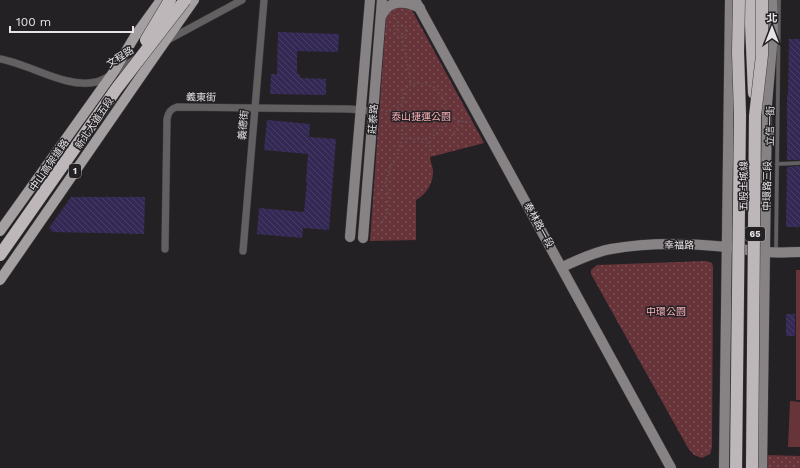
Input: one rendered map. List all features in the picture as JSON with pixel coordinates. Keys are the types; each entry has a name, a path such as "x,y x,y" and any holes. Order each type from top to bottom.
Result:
{"highway":[{"name":"中山高架道路","path":"117,88 170,0"},
{"name":"中山高架道路","path":"0,256 117,88 185,0"},
{"name":"五股土城線","path":"736,468 740,115 738,52 739,0"},
{"path":"750,0 756,116"},
{"name":"五股土城線","path":"752,468 756,116 762,55 762,0"},
{"path":"740,115 750,13"}],"main road":[{"name":"新北大道五段","path":"0,231 114,73 135,36 161,0"},
{"name":"新北大道五段","path":"0,280 194,0"},
{"path":"0,245 10,248 12,254 8,268"}],"street":[{"name":"文程路","path":"0,59 20,64 64,80 80,83 97,82 164,42 242,0"},
{"name":"義德街","path":"243,251 264,0"},
{"name":"莊泰路","path":"350,237 370,0"},
{"name":"莊泰路","path":"364,238 382,0"},
{"path":"724,468 730,0"},
{"name":"中環路三段","path":"762,468 771,252 767,104 773,34 772,0"},
{"path":"380,19 384,10 389,4 398,1 407,1 418,4"},
{"name":"泰林路一段","path":"418,4 671,468"},
{"name":"義東街","path":"165,249 167,119 170,111 177,107 373,111"},
{"name":"幸福路","path":"562,267 586,256 610,249 662,244 726,247 771,252 800,252"}],"lane":[{"name":"立信一街","path":"771,252 777,164 779,0"},
{"path":"777,164 800,163"},
{"path":"350,237 364,238"}],"path":[{"path":"394,15 398,25 395,32 397,36 402,37"},
{"path":"398,25 405,26 407,30 407,34 402,37"},
{"path":"402,37 411,84"},
{"path":"379,194 399,151 403,123 398,107 404,99 404,90 411,84 421,83 438,90 442,96 446,123 437,133 426,139 402,138"},
{"path":"386,111 430,112"},
{"path":"446,117 471,122"},
{"path":"450,139 461,121"},
{"path":"426,139 432,154"},
{"path":"377,226 384,221 387,212 389,195 386,181"}],"green space":[{"name":"泰山捷運公園","path":"393,6 409,6 413,12 484,143 430,157 433,170 431,183 423,195 416,200 416,240 370,241 386,18"},
{"name":"中環公園","path":"706,261 712,263 713,267 712,447 710,454 702,458 694,455 688,448 591,274 591,270 597,265"},
{"path":"796,270 800,270 800,400 796,400"},
{"path":"790,401 800,402 800,447 788,447"},
{"path":"765,455 800,456 800,468 765,468"}],"building":[{"path":"278,32 339,34 338,52 297,51 297,74 300,74 300,78 326,79 326,95 270,94 271,74 277,74"},
{"path":"789,39 800,39 800,160 787,160"},
{"path":"267,120 310,124 309,137 336,139 329,230 303,228 302,238 257,234 259,208 304,212 307,182 308,154 264,150"},
{"path":"800,166 800,227 786,227 787,167"},
{"path":"71,197 145,197 144,234 53,232 49,228"},
{"path":"786,314 795,314 795,336 786,336"}],"railway":[{"path":"0,260 181,0"}]}
